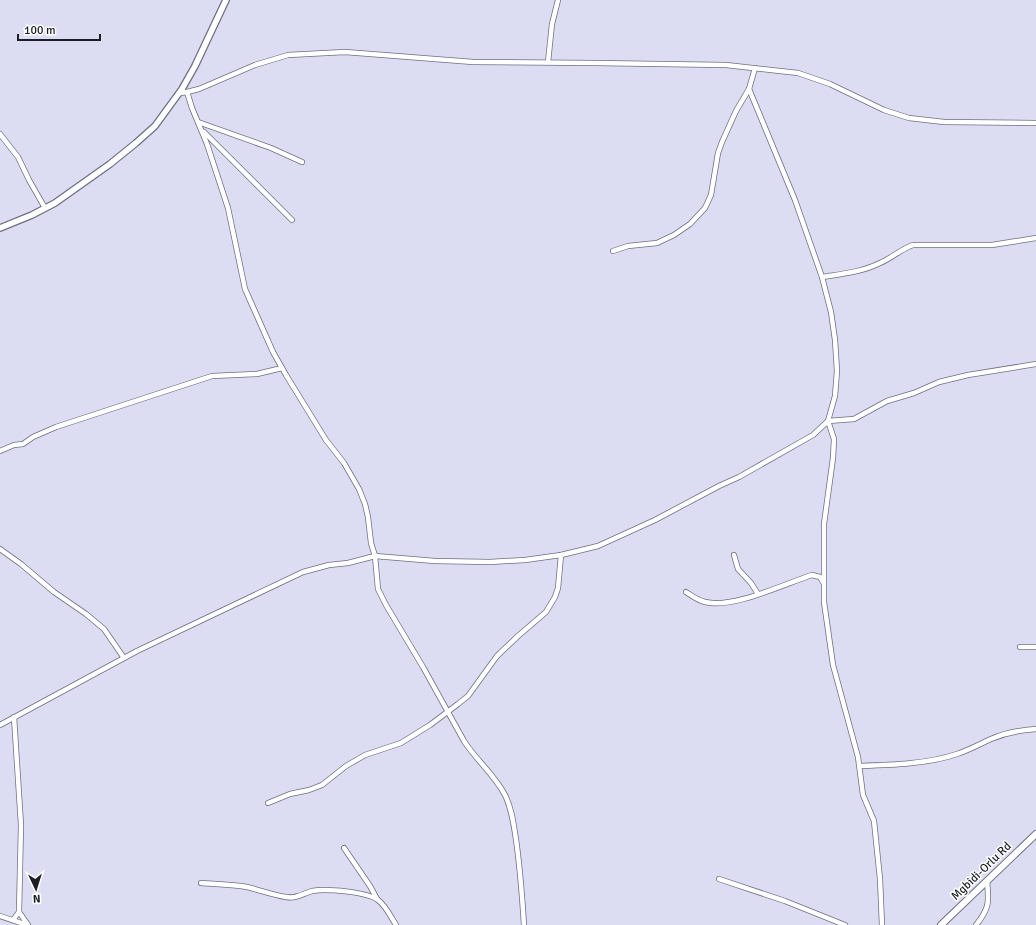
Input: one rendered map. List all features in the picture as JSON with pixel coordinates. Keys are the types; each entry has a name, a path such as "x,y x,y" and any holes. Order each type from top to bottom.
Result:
{"main road":[{"name":"Mgbidi-Orlu Rd","path":"941,925 1036,834"}],"street":[{"path":"0,228 45,208 89,179 136,143 155,126 180,93 195,66 226,0"},
{"path":"548,62 552,24 558,0"},
{"path":"180,93 187,92 255,65 288,55 345,52 473,62 712,65 755,68 798,73 830,84 884,110 909,118 944,122 1036,123"},
{"path":"613,251 628,246 656,243 674,235 696,218 705,208 711,195 718,153 736,111 749,89 755,68"},
{"path":"0,725 124,658 303,572 329,565 348,564 375,556 435,561 490,562 525,560 562,555 598,546 655,520 739,477 813,435 828,421 835,396 837,370 831,312 822,277 795,200 749,89"},
{"path":"187,92 202,130 228,208 245,289 273,352 282,368 326,440 344,463 366,504 371,543 375,556 378,589 467,747 493,777 505,795 509,806 519,856 524,925"},
{"path":"198,122 271,148 302,162"},
{"path":"202,130 292,220"},
{"path":"0,134 18,157 45,208"},
{"path":"822,277 869,268 880,263 905,247 913,245 992,245 1036,238"},
{"path":"828,421 854,418 887,401 914,393 939,382 968,375 1036,364"},
{"path":"0,450 14,445 23,444 33,437 56,427 212,376 257,374 282,368"},
{"path":"828,421 834,439 833,458 824,524 823,583 826,624 833,665 860,766 863,794 874,821 880,879 882,925"},
{"path":"0,549 104,629 124,658"},
{"path":"268,803 290,794 309,790 322,785 346,766 365,755 400,743 430,725 468,696 498,656 518,636 546,612 555,597 558,588 562,555"},
{"path":"734,555 738,569 751,583 758,594"},
{"path":"686,592 693,598 714,603 739,600 812,575 820,577 823,583"},
{"path":"1020,647 1036,647"},
{"path":"14,717 21,825 19,912 27,925"},
{"path":"860,766 922,762 943,758 970,749 992,738 1011,732 1036,729"},
{"path":"344,848 377,899"},
{"path":"719,879 778,899 845,925"},
{"path":"976,925 988,907 989,901 987,881"},
{"path":"201,883 246,887 295,898 312,891 324,890 366,895 377,899 382,903 396,925"},
{"path":"13,920 19,912"},
{"path":"0,916 20,924 27,925"}]}
